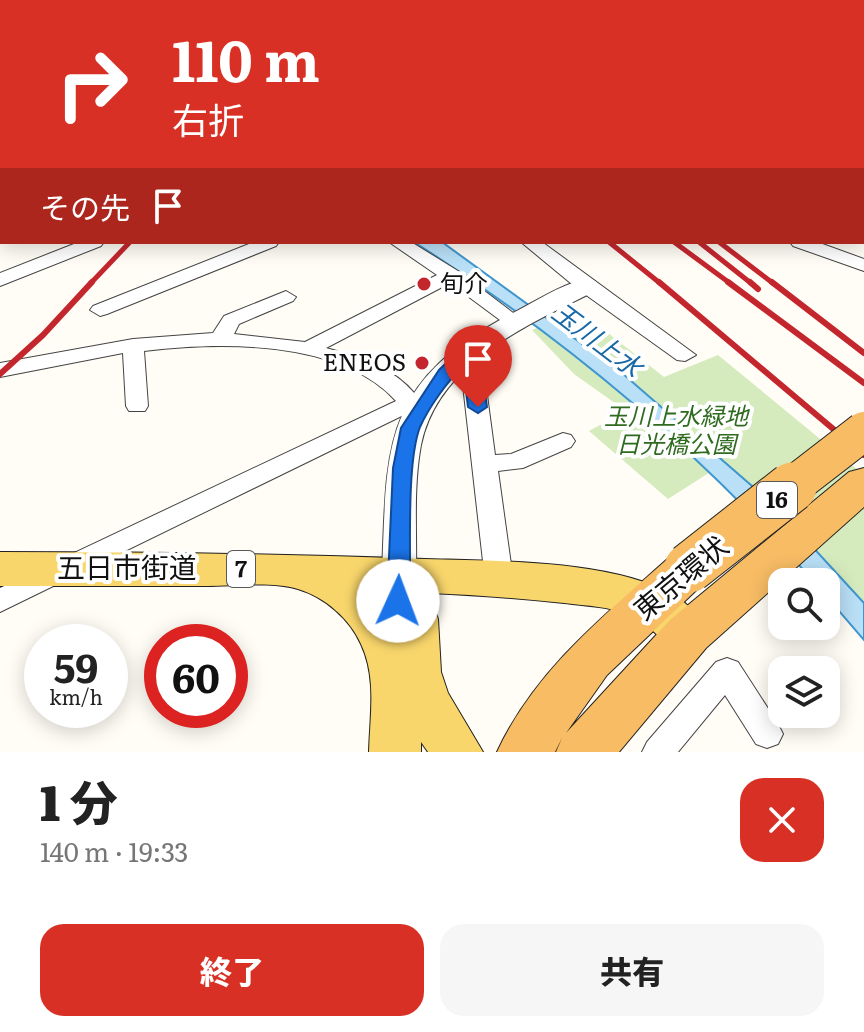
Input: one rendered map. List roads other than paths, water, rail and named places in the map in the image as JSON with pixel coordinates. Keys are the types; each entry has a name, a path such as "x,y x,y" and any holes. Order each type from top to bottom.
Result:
{"highway":[{"name":"東京環状","path":"584,752 669,618 689,568 864,431"},
{"name":"東京環状","path":"525,752 546,717 589,660 669,618 726,599 864,483"}],"main road":[{"name":"五日市街道","path":"0,569 292,571 499,579 605,590 669,618"},
{"path":"292,571 322,579 360,605 385,638 397,677"},
{"path":"395,752 399,575"},
{"path":"399,575 415,619 416,672 424,697 457,752"}],"street":[{"path":"0,280 90,244"},
{"path":"100,310 265,244"},
{"path":"401,244 528,316"},
{"path":"533,244 586,286 685,355"},
{"path":"805,244 864,265"},
{"path":"308,349 451,275"},
{"path":"0,601 419,400 470,350 586,286"},
{"path":"220,339 231,320 286,297"},
{"path":"0,370 133,345 187,338 220,339 308,349 374,371 419,400"},
{"path":"133,345 137,406"},
{"path":"470,350 499,579"},
{"path":"399,575 403,468 419,400"},
{"path":"485,464 514,462 563,441"},
{"path":"658,752 727,671 767,734"}],"water":[{"path":"417,244 445,244 622,373 775,506 832,568 801,568 724,486 676,441 522,316"},
{"path":"840,577 864,603 864,640 840,612"}],"railway":[{"path":"90,284 128,244"},
{"path":"611,244 661,284"},
{"path":"677,244 731,284"},
{"path":"702,244 752,284"},
{"path":"722,244 774,284"},
{"path":"0,374 43,335 92,282"},
{"path":"659,282 864,455"},
{"path":"728,282 864,383"},
{"path":"750,282 758,289"},
{"path":"772,282 864,353"}],"place":[{"name":"旬介","path":"424,284"},
{"name":"ENEOS","path":"422,363"}],"water label":[{"name":"玉川上水","path":"597,340"}],"park label":[{"name":"玉川上水緑地 日光橋公園","path":"676,431"}]}
